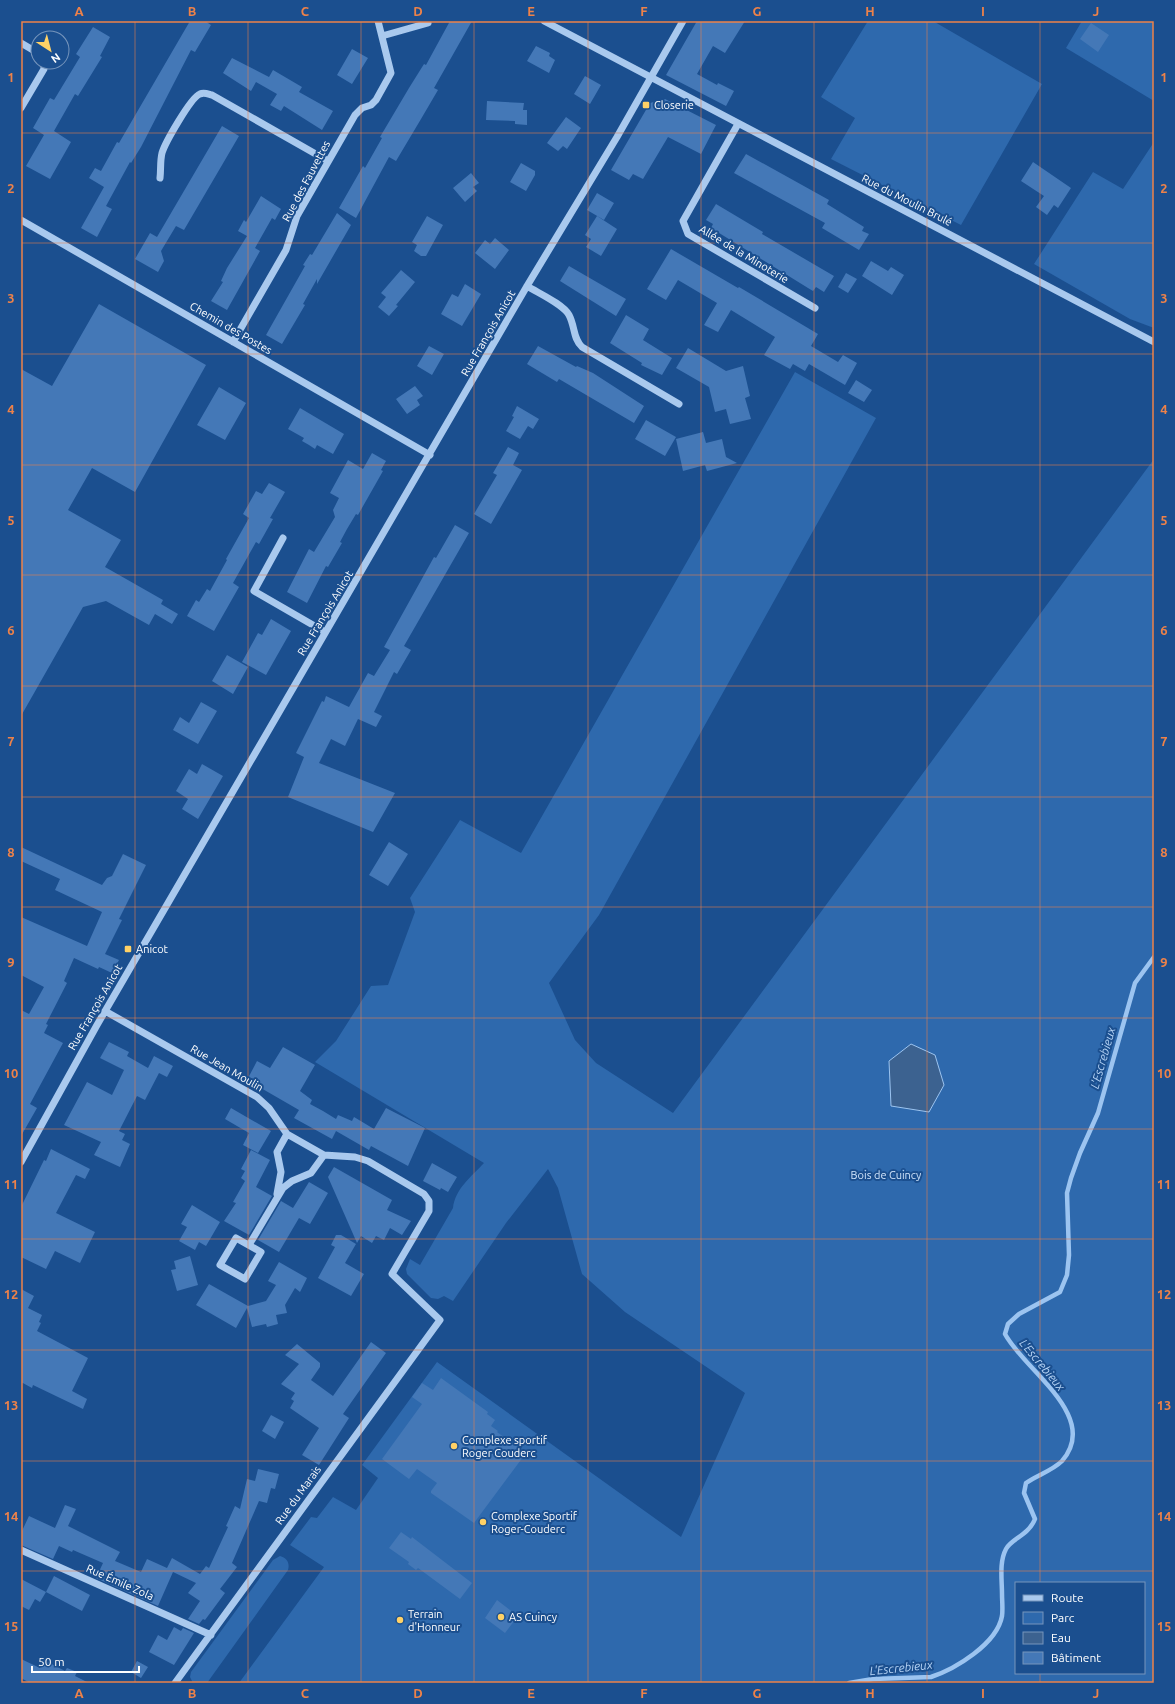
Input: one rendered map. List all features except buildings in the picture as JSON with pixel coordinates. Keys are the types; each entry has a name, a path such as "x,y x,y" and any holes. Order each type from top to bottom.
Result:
{"street":[{"name":"Rue des Fauvettes","path":"233,342 286,250 295,222 355,115 362,108 374,103 390,77 391,69 378,21"},
{"name":"Rue du Moulin Brulé","path":"544,21 1154,342"},
{"name":"Rue François Anicot","path":"21,1162 105,1012 325,632 581,198 683,21"},
{"path":"382,36 428,23"},
{"path":"21,43 30,48"},
{"path":"21,108 44,70"},
{"path":"160,178 161,161 164,148 195,97 203,93 212,95 328,161"},
{"name":"Allée de la Minoterie","path":"738,124 683,222 688,234 814,308"},
{"name":"Chemin des Postes","path":"21,220 430,455"},
{"path":"528,286 567,312 572,321 576,337 582,347 679,404"},
{"path":"283,538 254,591 325,632"},
{"name":"Rue Jean Moulin","path":"105,1012 257,1097 269,1108 287,1134 324,1155 361,1158 426,1196 429,1201 428,1211 392,1274 440,1320"},
{"path":"276,1197 281,1172 277,1152 287,1134"},
{"path":"249,1245 276,1197 287,1184 314,1170 324,1155"},
{"path":"236,1238 249,1245 261,1252 245,1279 220,1265 236,1238"},
{"name":"Rue du Marais","path":"175,1683 440,1320"},
{"name":"Rue Émile Zola","path":"21,1550 211,1634"}],"green space":[{"path":"868,21 933,21 1042,84 961,225 831,159 855,118 821,97"},
{"path":"1082,21 1154,21 1154,101 1066,48"},
{"path":"1154,142 1154,328 1130,319 1034,264 1093,172 1123,189"},
{"name":"Bois de Cuincy","path":"795,372 876,418 599,915 549,983 575,1040 596,1063 673,1113 1154,459 1154,1683 239,1683 324,1567 290,1545 311,1517 317,1518 333,1497 356,1510 378,1478 362,1465 437,1362 681,1537 745,1393 625,1312 582,1274 558,1188 548,1169 506,1223 453,1301 444,1296 438,1299 431,1298 407,1274 406,1269 410,1259 420,1265 453,1208 454,1201 460,1189 484,1163 315,1062 336,1041 371,986 388,985 415,912 410,898 460,820 521,853"},
{"path":"280,1556 287,1561 289,1565 288,1570 207,1683 193,1683 190,1677 191,1672 273,1560"}],"water":[{"path":"911,1044 935,1055 944,1085 929,1112 891,1106 889,1061"}],"waterway":[{"name":"L'Escrebieux","path":"849,1683 873,1679 931,1677 952,1668 974,1654 992,1636 998,1626 1002,1616 1001,1571 1004,1554 1009,1545 1024,1533 1032,1525 1035,1519 1024,1493 1026,1483 1054,1468 1062,1461 1072,1444 1072,1427 1066,1411 1055,1394 1015,1348 1005,1334 1008,1324 1019,1314 1060,1292 1067,1275 1069,1255 1067,1193 1071,1178 1080,1153 1098,1113 1135,983 1154,957"}],"place":[{"name":"Closerie","path":"646,105"},
{"name":"Anicot","path":"128,949"},
{"name":"Complexe sportif Roger Couderc","path":"454,1446"},
{"name":"Complexe Sportif Roger-Couderc","path":"483,1522"},
{"name":"AS Cuincy","path":"501,1617"},
{"name":"Terrain d'Honneur","path":"400,1620"}]}
